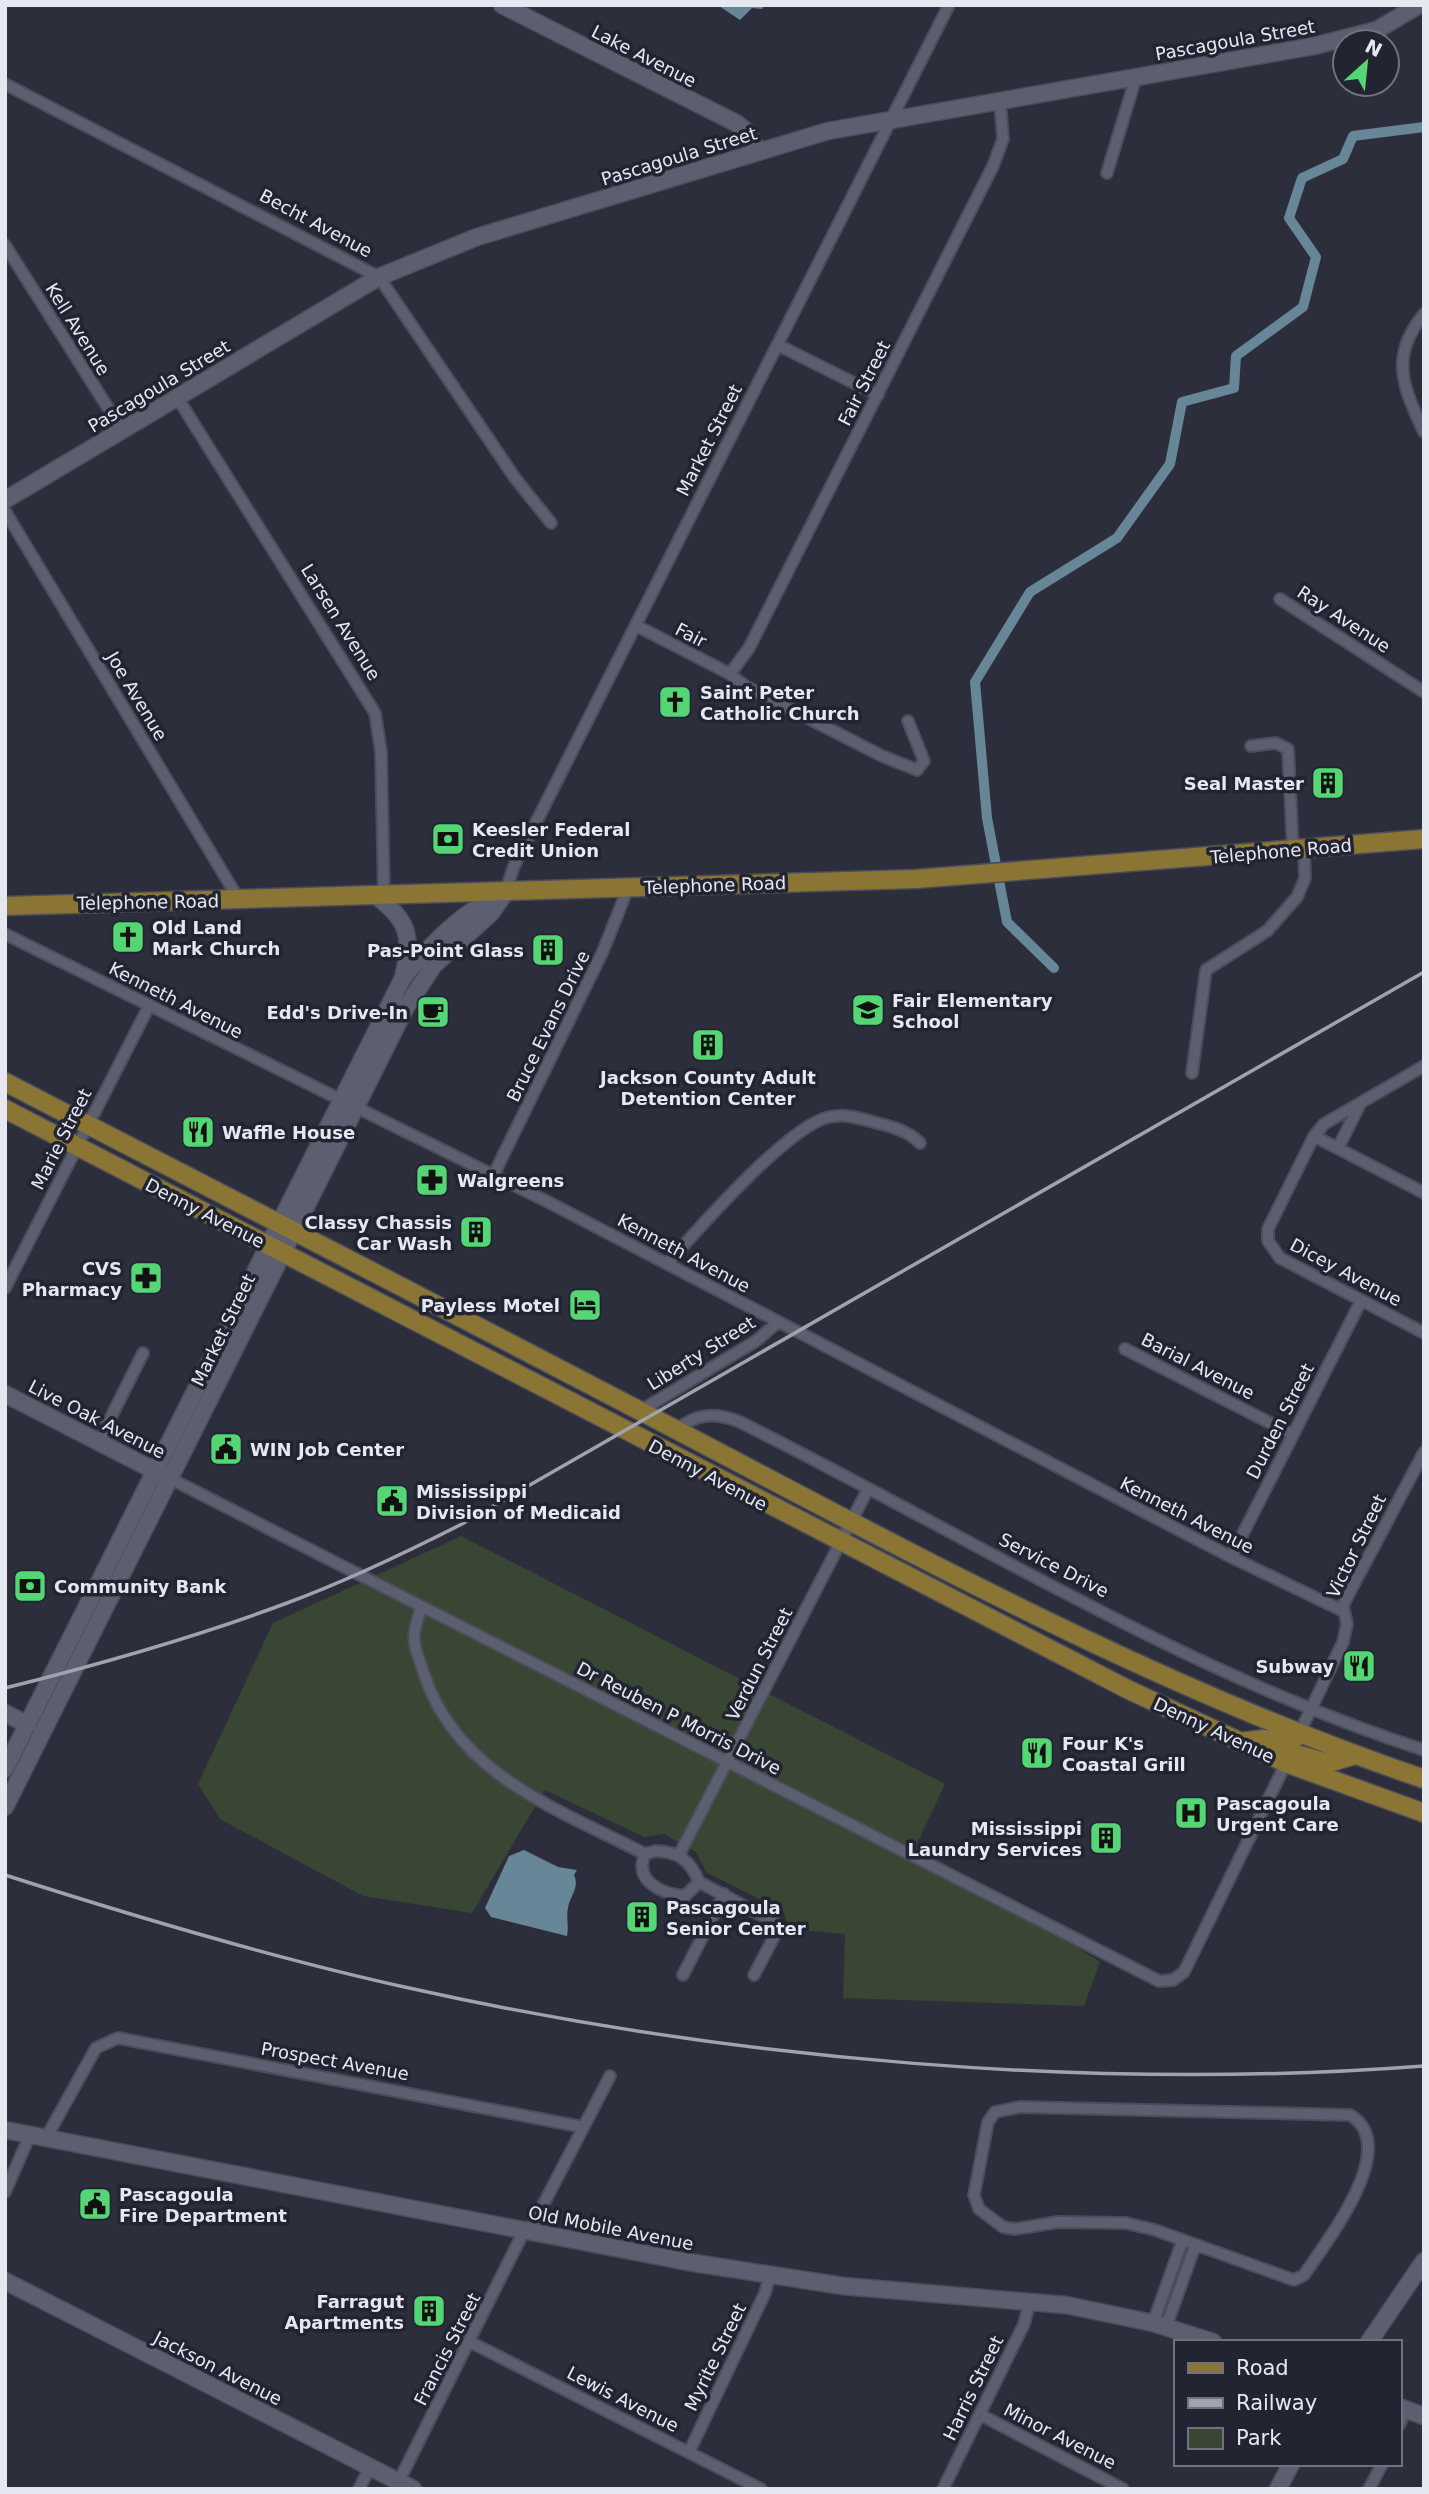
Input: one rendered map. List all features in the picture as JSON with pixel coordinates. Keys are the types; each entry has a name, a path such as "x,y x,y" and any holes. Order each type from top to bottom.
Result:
{"main road":[{"name":"Lake Avenue","path":"502,5 736,123 746,131 759,152"},
{"name":"Pascagoula Street","path":"5,500 379,277 477,237 828,131 1346,39 1377,30 1419,5"},
{"name":"Telephone Road","path":"5,906 915,879 1424,839"},
{"name":"Market Street","path":"5,1769 156,1471 276,1249 347,1105 404,975 459,919 478,904 505,893"},
{"name":"Market Street","path":"347,1105 424,977 491,913 505,893"},
{"path":"380,895 403,920 408,954 404,975"},
{"name":"Denny Avenue","path":"5,1082 851,1522 1141,1665 1299,1734 1424,1779"},
{"name":"Denny Avenue","path":"5,1109 840,1544 1129,1690 1286,1763 1424,1812"},
{"name":"Market Street","path":"5,1807 171,1479 276,1249"},
{"name":"Live Oak Avenue","path":"5,1394 171,1479"},
{"path":"5,1713 28,1724"},
{"path":"1238,1742 1265,1738 1289,1744 1299,1734"},
{"path":"1286,1763 1299,1755 1328,1763 1355,1755"},
{"name":"Old Mobile Avenue","path":"5,2130 527,2232 769,2276 943,2296 1030,2301 1094,2310 1160,2325 1207,2340"},
{"path":"1370,2340 1424,2261"},
{"name":"Jackson Avenue","path":"5,2281 406,2485"},
{"path":"1403,2408 1424,2416"},
{"path":"1278,2489 1289,2466"}],"street":[{"name":"Market Street","path":"505,893 514,866 949,5"},
{"path":"1107,173 1136,77"},
{"name":"Becht Avenue","path":"5,84 379,277 514,478 551,523"},
{"name":"Fair Street","path":"730,674 749,648 1000,152 1003,122 1000,100"},
{"name":"Kell Avenue","path":"5,245 122,430"},
{"path":"1424,314 1410,330 1401,360 1406,387 1424,432"},
{"path":"778,345 878,395"},
{"name":"Larsen Avenue","path":"177,397 375,713 381,751 380,895"},
{"name":"Joe Avenue","path":"5,511 238,898"},
{"name":"Ray Avenue","path":"1280,599 1424,692"},
{"name":"Fair","path":"637,626 730,674 745,686 881,756 917,770 924,761 908,721"},
{"path":"1192,1073 1206,970 1267,931 1297,897 1305,878 1298,850 1288,749 1276,743 1251,746"},
{"name":"Bruce Evans Drive","path":"493,1176 603,951 628,888"},
{"name":"Kenneth Avenue","path":"5,934 667,1264 1231,1557 1343,1611"},
{"name":"Marie Street","path":"5,1288 149,1006"},
{"path":"1424,1066 1324,1124 1314,1136 1424,1193"},
{"path":"1338,1148 1361,1102"},
{"path":"667,1264 735,1191 772,1156 817,1121 836,1115 849,1116 895,1128 920,1143"},
{"name":"Dicey Avenue","path":"1314,1136 1268,1229 1268,1241 1280,1258 1424,1333"},
{"name":"Durden Street","path":"1231,1557 1361,1301"},
{"name":"Liberty Street","path":"640,1411 756,1341 778,1322"},
{"name":"Barial Avenue","path":"1125,1349 1292,1434"},
{"path":"98,1443 144,1353"},
{"name":"Service Drive","path":"676,1430 693,1418 704,1415 727,1416 1155,1637 1311,1709 1424,1750"},
{"name":"Victor Street","path":"1299,1734 1343,1642 1347,1624 1343,1611 1357,1577 1424,1452"},
{"name":"Dr Reuben P Morris Drive","path":"171,1479 1152,1978 1172,1980 1184,1972 1286,1763"},
{"name":"Verdun Street","path":"679,1855 868,1489"},
{"path":"421,1606 414,1638 421,1664 431,1695 448,1726 466,1747 490,1770 520,1789 645,1854 668,1851 679,1855 688,1861 699,1882 774,1922 775,1935 754,1975"},
{"path":"645,1854 640,1872 646,1881 658,1888 685,1896 699,1882"},
{"path":"683,1975 723,1894"},
{"name":"Prospect Avenue","path":"38,2137 96,2048 110,2039 144,2041 583,2127"},
{"name":"Francis Street","path":"406,2485 470,2342 610,2076"},
{"path":"1020,2107 1350,2115 1359,2120 1365,2130 1368,2154 1363,2177 1350,2206 1304,2275 1294,2280 1282,2278 1182,2242 1155,2230 1126,2223 1058,2222 1015,2229 1003,2227 979,2209 974,2195 988,2122 995,2112 1020,2107"},
{"path":"5,2192 38,2137"},
{"path":"1160,2325 1182,2242"},
{"path":"1160,2325 1195,2246"},
{"name":"Myrite Street","path":"689,2452 765,2293 769,2276"},
{"name":"Harris Street","path":"943,2489 1024,2324 1030,2301"},
{"name":"Lewis Avenue","path":"470,2342 761,2489"},
{"name":"Minor Avenue","path":"981,2415 1124,2489"},
{"path":"1369,2489 1381,2466"},
{"path":"359,2489 370,2467"}],"green space":[{"path":"461,1536 945,1784 916,1846 1100,1962 1084,2006 843,1998 845,1934 790,1929 783,1911 706,1872 696,1852 664,1834 644,1837 545,1790 472,1913 363,1896 220,1819 198,1784 273,1623"}],"water":[{"path":"765,5 762,9 752,8 740,20 719,6"},
{"path":"524,1850 558,1867 577,1870 574,1875 575,1888 567,1911 567,1936 491,1917 485,1908 509,1856"}],"waterway":[{"path":"1054,968 1007,922 987,818 975,682 1030,592 1117,538 1170,464 1182,402 1234,388 1236,356 1303,307 1316,257 1289,218 1302,178 1343,159 1353,136 1424,127"}],"railway":[{"path":"5,1688 76,1670 219,1627 354,1576 441,1535 1424,972"},
{"path":"5,1875 106,1907 307,1964 532,2013 657,2034 785,2051 1043,2071 1299,2073 1424,2066"}],"place":[{"name":"Saint Peter Catholic Church","path":"675,702"},
{"name":"Seal Master","path":"1328,783"},
{"name":"Keesler Federal Credit Union","path":"448,839"},
{"name":"Old Land Mark Church","path":"128,937"},
{"name":"Pas-Point Glass","path":"548,950"},
{"name":"Fair Elementary School","path":"868,1010"},
{"name":"Edd's Drive-In","path":"433,1012"},
{"name":"Jackson County Adult Detention Center","path":"708,1045"},
{"name":"Waffle House","path":"198,1132"},
{"name":"Walgreens","path":"432,1180"},
{"name":"Classy Chassis Car Wash","path":"476,1232"},
{"name":"CVS Pharmacy","path":"146,1278"},
{"name":"Payless Motel","path":"585,1305"},
{"name":"WIN Job Center","path":"226,1449"},
{"name":"Mississippi Division of Medicaid","path":"392,1501"},
{"name":"Community Bank","path":"30,1586"},
{"name":"Subway","path":"1359,1666"},
{"name":"Four K's Coastal Grill","path":"1037,1753"},
{"name":"Pascagoula Urgent Care","path":"1191,1813"},
{"name":"Mississippi Laundry Services","path":"1106,1838"},
{"name":"Pascagoula Senior Center","path":"642,1917"},
{"name":"Pascagoula Fire Department","path":"95,2204"},
{"name":"Farragut Apartments","path":"429,2311"}]}
